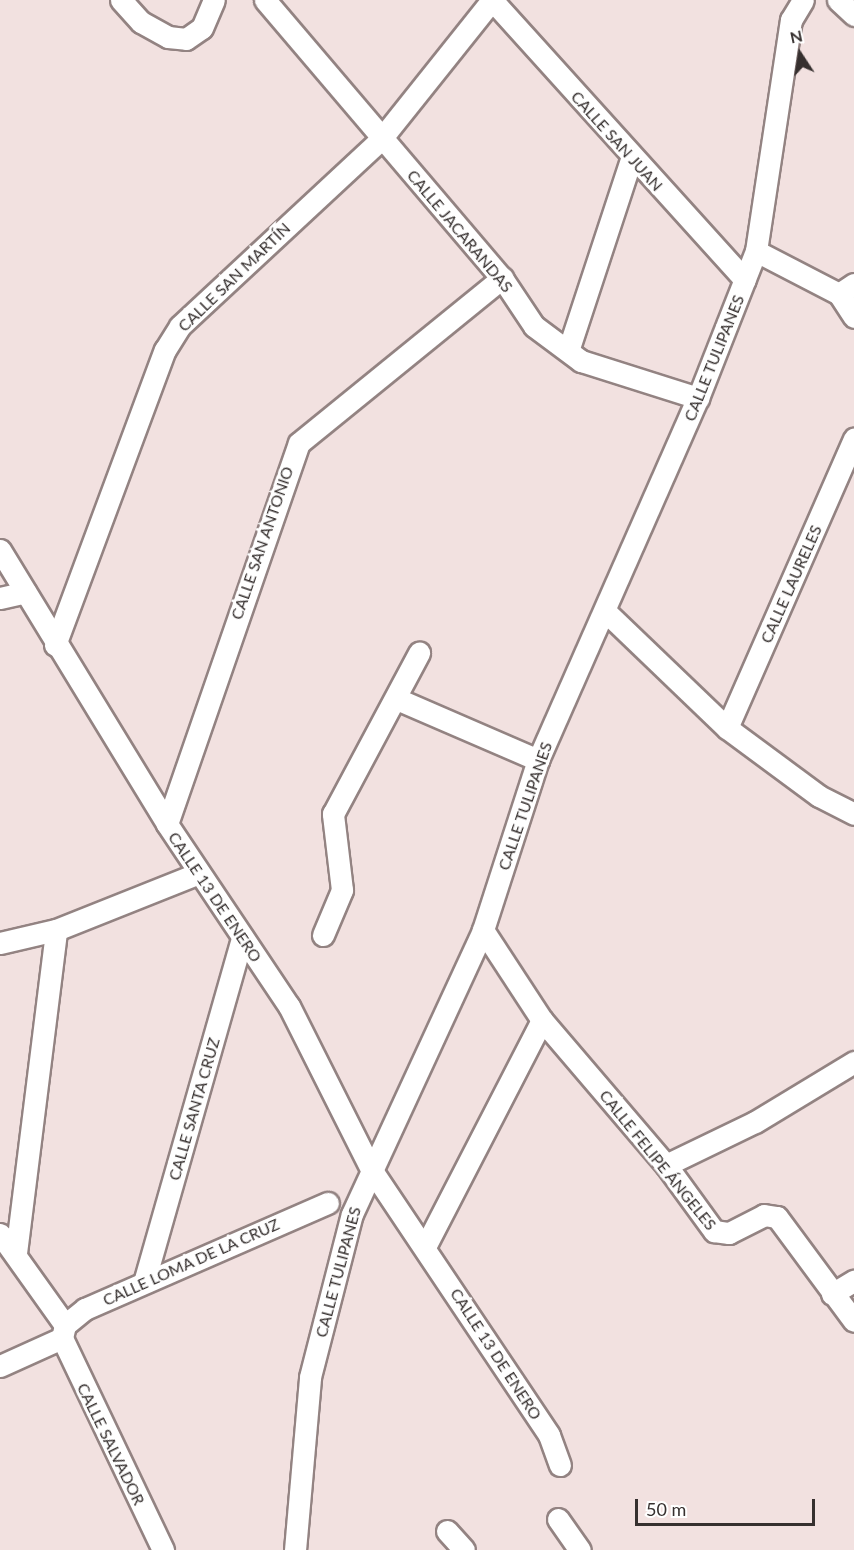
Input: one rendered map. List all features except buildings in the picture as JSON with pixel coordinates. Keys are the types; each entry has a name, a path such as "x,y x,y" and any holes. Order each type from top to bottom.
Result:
{"street":[{"path":"121,0 141,22 168,37 186,39 202,28 214,0"},
{"name":"CALLE JACARANDAS","path":"265,0 381,139 502,278 534,327 569,348 581,360 699,398"},
{"name":"CALLE SAN MARTÍN","path":"54,645 165,350 180,326 381,139 492,0"},
{"name":"CALLE SAN JUAN","path":"492,0 631,159 745,280"},
{"name":"CALLE TULIPANES","path":"295,1550 310,1377 352,1214 483,930 538,760 606,612 699,398 756,251 791,20 803,0"},
{"path":"838,0 854,15"},
{"path":"569,348 631,159"},
{"path":"756,251 846,289 854,316"},
{"name":"CALLE SAN ANTONIO","path":"167,824 299,442 502,278"},
{"name":"CALLE LAURELES","path":"727,728 854,440"},
{"name":"CALLE 13 DE ENERO","path":"0,550 54,645 167,824 289,1006 371,1169 426,1245 549,1435 560,1465"},
{"path":"0,598 25,592"},
{"path":"606,612 727,728 819,796 854,814"},
{"path":"323,935 342,890 333,814 397,699 419,653"},
{"path":"397,699 538,760"},
{"path":"0,943 56,930 199,873"},
{"path":"16,1253 56,930"},
{"name":"CALLE FELIPE ÁNGELES","path":"483,930 542,1020 666,1165 714,1232 729,1233 764,1215 777,1217 854,1321"},
{"name":"CALLE SANTA CRUZ","path":"145,1279 242,938"},
{"path":"426,1245 542,1020"},
{"path":"666,1165 755,1122 854,1062"},
{"name":"CALLE LOMA DE LA CRUZ","path":"0,1366 63,1331 145,1279 328,1203"},
{"name":"CALLE SALVADOR","path":"0,1234 16,1253 63,1331 163,1550"},
{"path":"832,1294 854,1281"},
{"path":"558,1519 580,1550"},
{"path":"447,1531 464,1550"}]}
